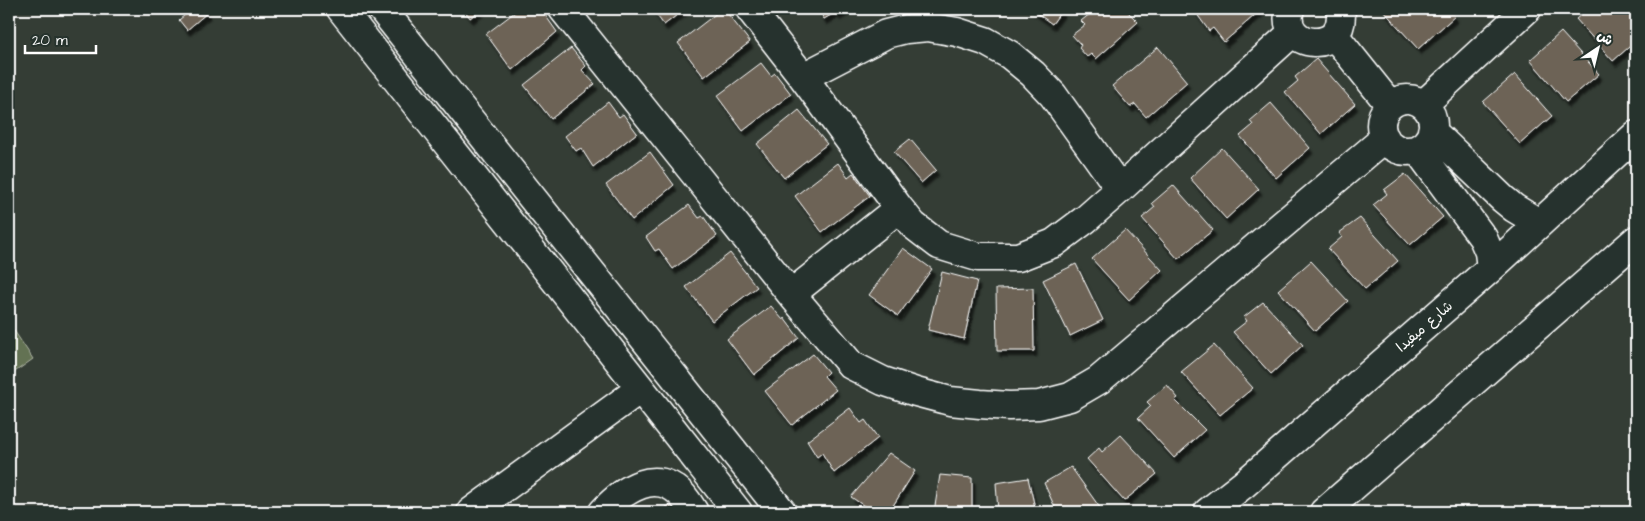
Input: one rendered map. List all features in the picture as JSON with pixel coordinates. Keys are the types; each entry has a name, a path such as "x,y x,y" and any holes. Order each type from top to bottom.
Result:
{"street":[{"path":"341,9 738,512"},
{"path":"382,9 772,509"},
{"path":"563,9 791,294 851,365 883,380 950,401 1009,406 1039,405 1070,397 1099,380 1385,138"},
{"path":"750,9 803,77 913,226 939,245 978,257 1018,257 1054,243 1120,189 1291,20 1300,38 1308,42 1318,43 1334,35 1339,27 1340,9"},
{"path":"1424,104 1526,9"},
{"path":"803,77 886,34 906,29 928,27 957,32 985,41 1010,55 1033,74 1053,96 1120,189"},
{"path":"1334,35 1390,105"},
{"path":"1406,99 1424,104 1432,116 1424,140 1408,151 1391,145 1385,138 1382,130 1384,112 1390,105 1406,99"},
{"name":"شارع ميفيدا","path":"1208,512 1244,484 1491,268 1636,135"},
{"path":"1424,140 1514,208 1538,223"},
{"path":"1424,140 1483,238 1489,252 1491,268"},
{"path":"791,294 898,208"},
{"path":"1324,512 1636,240"},
{"path":"471,512 640,389"},
{"path":"603,512 630,488 640,483 651,482 663,483 673,488 682,495 694,512"}],"green space":[{"path":"9,323 33,359 9,376"}],"building":[{"path":"192,9 205,9 208,12 187,30 179,20"},
{"path":"464,9 482,9 470,18"},
{"path":"519,9 537,9 541,14 543,12 557,32 512,70 486,34"},
{"path":"652,9 685,9 664,25"},
{"path":"724,9 750,42 704,77 678,43"},
{"path":"818,9 847,9 837,15 836,12 824,19"},
{"path":"1031,9 1063,9 1052,24"},
{"path":"1096,9 1125,9 1138,22 1096,59 1091,54 1087,57 1079,48 1081,45 1072,35 1085,25 1081,21"},
{"path":"1195,9 1262,9 1224,42 1213,28 1209,31"},
{"path":"1382,9 1448,9 1455,16 1418,49"},
{"path":"1588,9 1624,9 1636,23 1636,41 1613,61 1576,19"},
{"path":"1561,32 1599,74 1566,102 1530,60"},
{"path":"1158,47 1187,82 1146,117 1135,104 1130,107 1112,86"},
{"path":"571,48 586,66 582,70 595,84 551,119 524,85"},
{"path":"1316,59 1355,104 1321,134 1285,92 1298,81 1295,77"},
{"path":"761,63 771,76 775,73 791,94 743,131 717,96"},
{"path":"1515,74 1552,116 1520,144 1483,102"},
{"path":"608,102 619,117 623,114 637,133 593,167 581,148 576,151 565,136"},
{"path":"1271,103 1310,148 1276,178 1240,136 1253,125 1250,121"},
{"path":"799,110 827,144 784,178 757,144"},
{"path":"910,139 936,170 921,183 894,152"},
{"path":"1222,148 1259,189 1226,219 1190,178"},
{"path":"650,152 674,185 632,220 606,185"},
{"path":"838,163 848,177 853,173 870,196 822,232 795,196"},
{"path":"1405,174 1443,217 1410,245 1373,205 1387,194 1384,190"},
{"path":"1173,185 1213,230 1178,259 1142,218 1155,207 1152,203"},
{"path":"689,205 699,218 703,216 717,236 673,269 659,249 655,251 646,237"},
{"path":"1360,218 1398,261 1365,289 1328,249 1342,237 1339,233"},
{"path":"1125,230 1162,270 1129,300 1092,259"},
{"path":"903,248 932,269 898,316 869,295"},
{"path":"730,253 757,287 712,321 686,287"},
{"path":"1311,261 1348,301 1315,331 1278,290"},
{"path":"1076,264 1103,320 1070,336 1043,280"},
{"path":"942,272 977,281 964,339 928,330"},
{"path":"1033,288 1034,351 997,351 996,289"},
{"path":"1263,302 1303,345 1271,374 1233,332 1247,321 1244,317"},
{"path":"771,306 783,320 784,318 799,338 754,375 727,339"},
{"path":"1214,345 1253,388 1220,415 1181,372"},
{"path":"813,354 828,372 824,376 836,390 792,425 765,391"},
{"path":"1167,385 1178,398 1175,400 1205,430 1174,458 1138,418 1151,406 1147,402"},
{"path":"850,408 861,423 865,420 878,438 834,473 822,453 817,457 807,441"},
{"path":"1121,435 1157,474 1124,501 1087,459 1099,448 1102,452"},
{"path":"889,453 915,471 889,512 873,512 851,497"},
{"path":"1071,467 1103,512 1057,512 1044,483"},
{"path":"940,475 972,478 972,512 934,512"},
{"path":"1028,478 1036,512 998,512 996,483"},
{"path":"669,505 674,512 659,512"}]}
